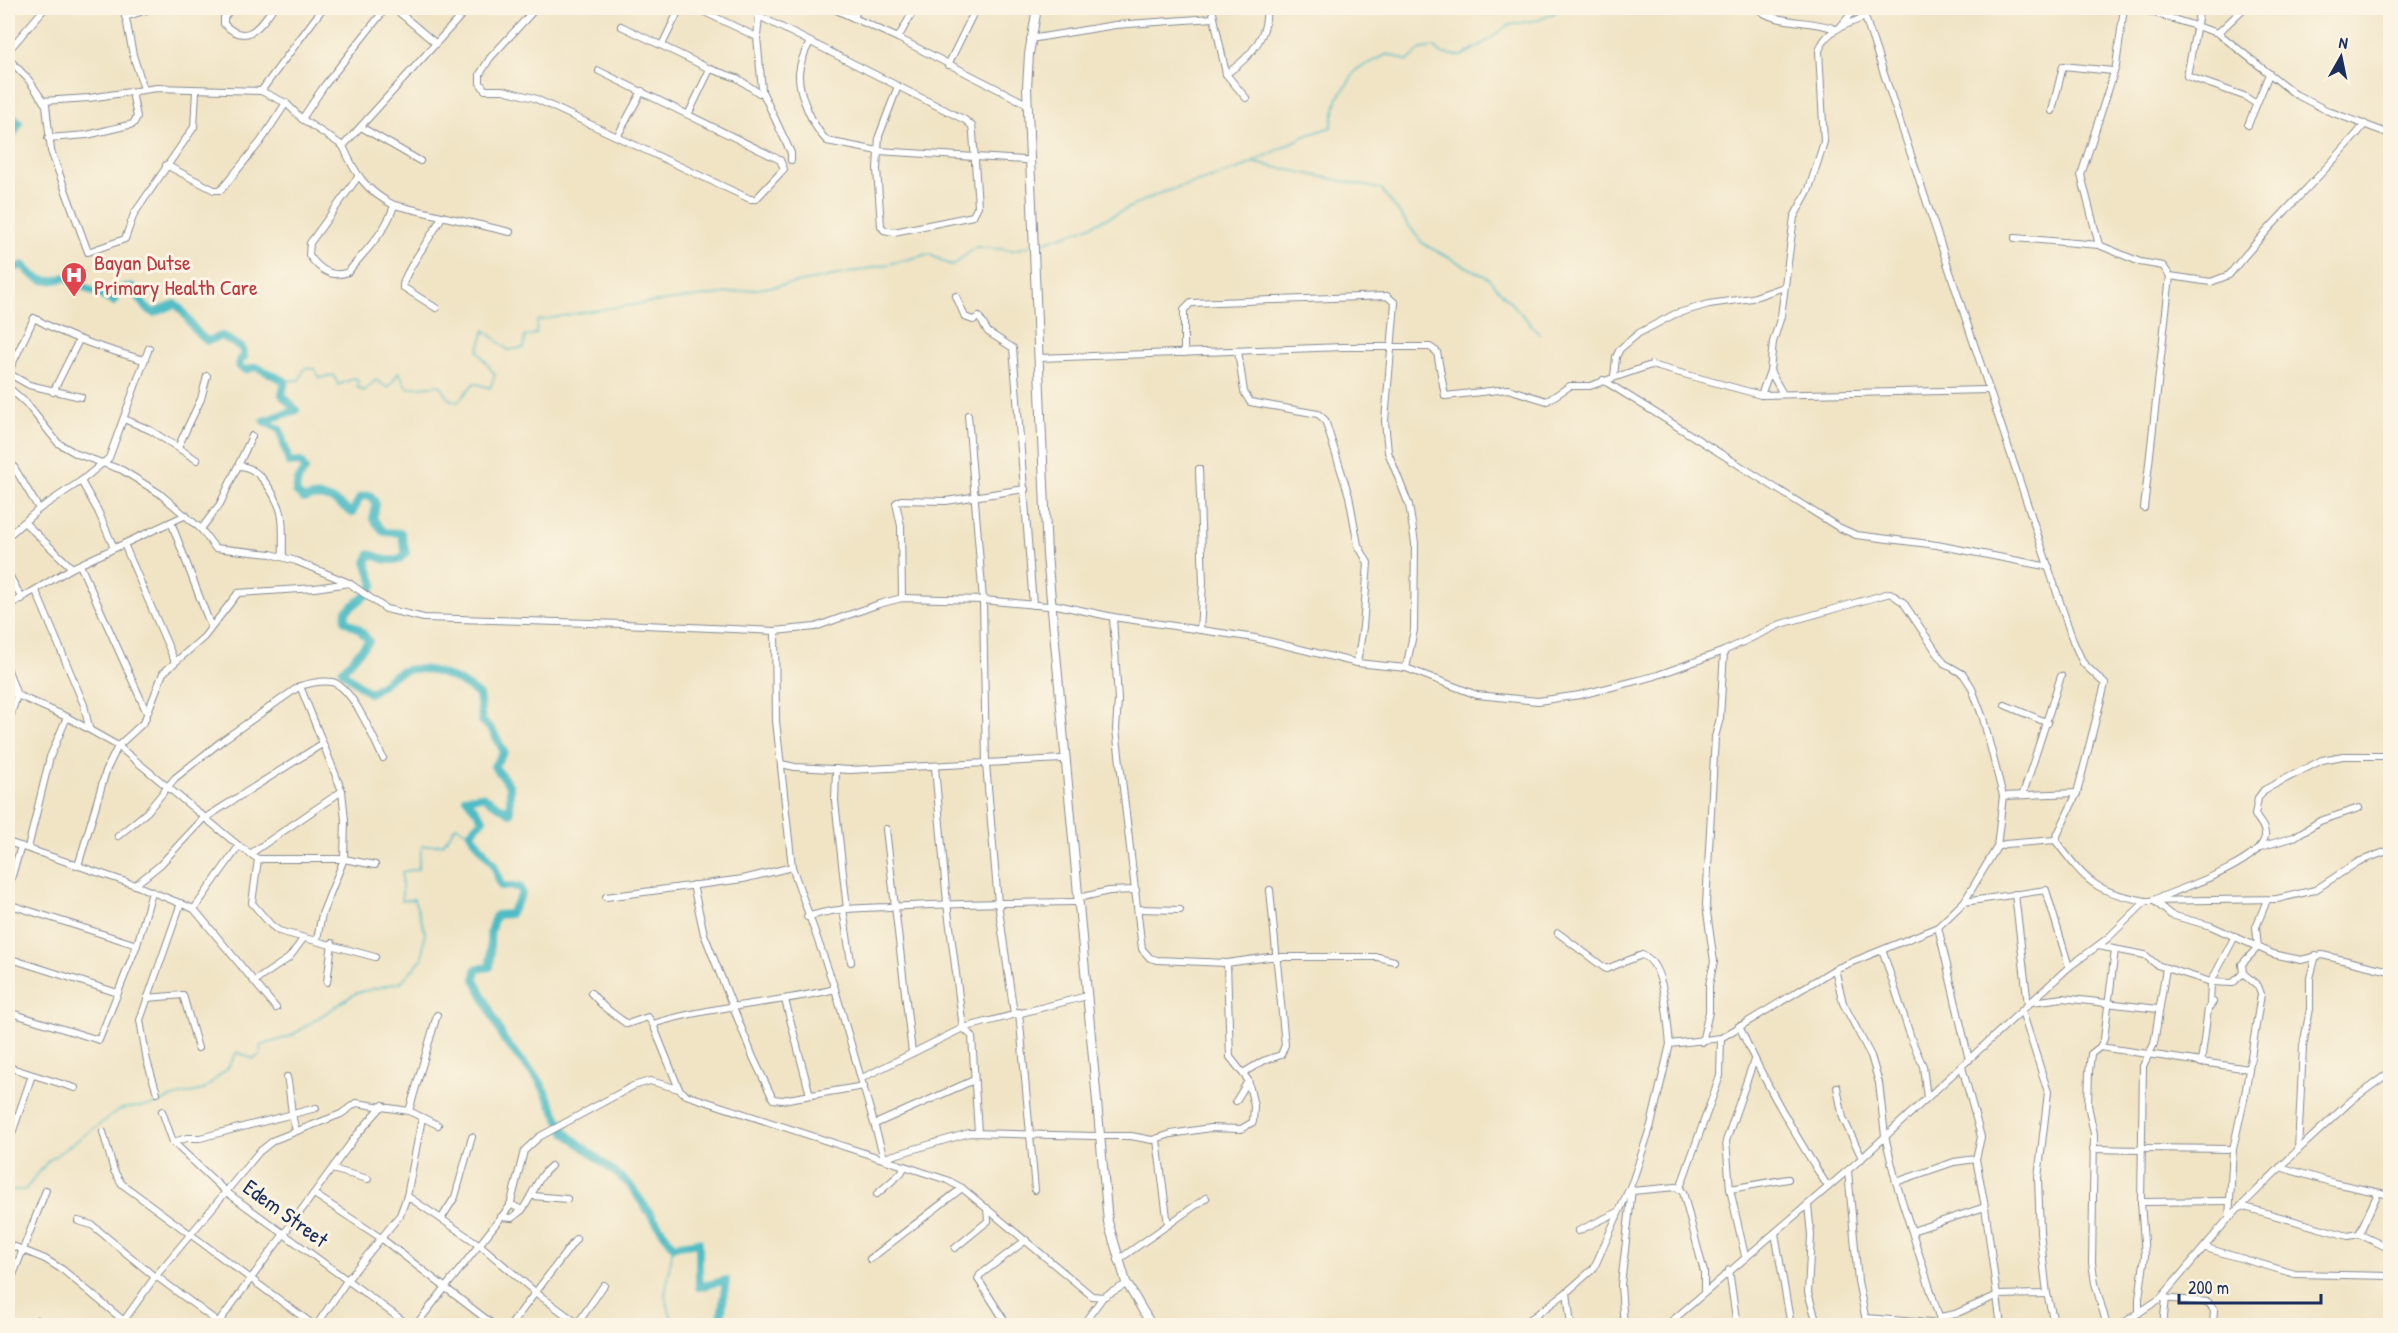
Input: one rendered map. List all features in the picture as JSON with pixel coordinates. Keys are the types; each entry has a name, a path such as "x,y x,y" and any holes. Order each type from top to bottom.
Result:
{"main road":[{"path":"1032,8 1025,52 1024,160 1050,605 1066,784"},
{"path":"1036,8 1030,39 1028,123 1050,605 1104,1223 1110,1250 1123,1286 1147,1326"},
{"path":"1076,900 1083,997 1108,1222 1118,1260 1136,1303 1152,1326"}],"street":[{"path":"8,51 45,8"},
{"path":"124,8 133,55 144,89"},
{"path":"125,17 153,8"},
{"path":"231,8 224,24 245,34 251,34 260,27 273,8"},
{"path":"261,91 323,8"},
{"path":"302,119 324,86 386,8"},
{"path":"394,8 434,42"},
{"path":"343,147 434,42 468,8"},
{"path":"536,8 490,58 480,74 480,84 484,90 503,90 534,98 618,135 750,200 756,199 784,169 780,160 689,113 598,71"},
{"path":"662,45 680,8"},
{"path":"696,8 756,37"},
{"path":"832,8 898,38 1023,102"},
{"path":"854,18 858,8"},
{"path":"898,38 915,8"},
{"path":"948,65 976,8"},
{"path":"1212,8 1226,74 1246,98"},
{"path":"1226,74 1248,59 1265,27 1266,8"},
{"path":"1758,8 1770,17 1838,28 1863,18"},
{"path":"1761,395 1770,371 1794,217 1809,189 1824,142 1819,51 1821,43 1856,8"},
{"path":"1862,8 1863,18 2078,654 2083,663 2105,684 2077,793 2055,840"},
{"path":"2099,245 2080,175 2091,149 2114,71 2124,8"},
{"path":"2138,8 2151,9 2218,33 2310,104 2391,134"},
{"path":"2200,8 2199,25 2187,76 2244,96 2255,103"},
{"path":"2218,33 2244,8"},
{"path":"791,160 791,153 762,91 756,37 759,16 898,86 969,123 973,132 976,213 939,224 888,231 881,226 878,151 880,128 898,86"},
{"path":"1030,39 1115,25 1213,18"},
{"path":"621,26 710,69 737,78 757,93 762,91"},
{"path":"810,42 799,79 803,96 824,138 832,144 878,151 1024,160"},
{"path":"8,58 28,79 43,101 48,138 88,252 124,241 130,222 166,165 194,127 196,91"},
{"path":"2052,111 2063,66 2114,71"},
{"path":"689,113 710,69"},
{"path":"2248,125 2255,103 2269,74"},
{"path":"43,101 89,98 144,89 261,91 286,102 302,119 343,147 358,177 369,191 394,205 510,232"},
{"path":"618,135 642,91"},
{"path":"48,138 87,135 133,124 136,117 132,92"},
{"path":"166,165 214,190 221,190 261,141 286,102"},
{"path":"2170,276 2211,282 2229,275 2306,186 2330,166 2365,124"},
{"path":"361,126 420,161"},
{"path":"358,177 310,243 309,255 317,267 327,272 348,272 384,224 394,205"},
{"path":"436,308 410,293 402,283 442,216"},
{"path":"2015,238 2099,245 2140,262 2163,266 2170,276 2144,508"},
{"path":"1614,377 1616,357 1620,349 1639,333 1666,319 1709,304 1752,298 1784,287"},
{"path":"956,296 966,317 973,320 979,317 988,332 1013,348 1032,605"},
{"path":"1184,353 1184,310 1191,303 1387,296 1395,303 1385,409 1389,452 1409,505 1415,543 1414,630 1406,668"},
{"path":"81,397 29,385 8,373 34,318 79,340 144,360"},
{"path":"53,392 79,340"},
{"path":"1038,357 1390,347 1434,349 1438,358 1445,396 1508,389 1547,401 1563,389 1590,386 1644,366 1658,365 1761,395 1989,390"},
{"path":"8,536 39,509 103,464 113,450 149,348"},
{"path":"1238,351 1244,392 1250,402 1318,414 1325,420 1349,496 1358,545 1368,563 1363,627 1357,663"},
{"path":"1770,371 1784,394"},
{"path":"178,447 201,399 207,376"},
{"path":"1603,380 1838,527 1856,535 1937,545 2049,567"},
{"path":"8,387 26,403 58,443 77,454 122,470 159,493 201,529 215,548 282,557 349,583 376,604 395,612 424,618 775,631 815,627 902,598 983,600 1050,605 1293,645 1314,653 1357,663 1406,668 1477,695 1538,701 1580,695 1655,676 1724,651 1781,624 1890,594 1897,596 1944,663 1963,674 1971,687 1990,740 2002,796 1997,847 1964,902 1938,927 1835,969 1721,1038 1670,1044"},
{"path":"968,415 983,600 986,764 998,903 1017,1013 1035,1190"},
{"path":"124,418 197,460"},
{"path":"201,529 220,504 252,436"},
{"path":"8,457 39,509"},
{"path":"239,466 249,466 255,470 279,505 282,557"},
{"path":"1199,469 1203,583 1200,630"},
{"path":"81,481 98,511 114,548"},
{"path":"902,598 901,526 896,503 900,500 946,501 1025,489"},
{"path":"8,606 72,568 186,515"},
{"path":"171,522 211,627"},
{"path":"25,523 72,568"},
{"path":"124,543 175,662"},
{"path":"80,565 147,714"},
{"path":"8,573 22,599"},
{"path":"78,866 106,771 118,746 137,732 147,714 158,682 175,662 204,637 242,592 315,588 349,583"},
{"path":"36,591 84,705 89,728"},
{"path":"1113,617 1118,696 1116,729 1142,949 1150,958 1227,963 1253,957 1378,957 1394,961"},
{"path":"775,631 776,721 792,867 807,917 835,989 853,1059 862,1078 884,1158"},
{"path":"1702,1042 1709,1012 1709,985 1714,962 1706,905 1715,737 1720,718 1724,651"},
{"path":"8,670 17,695 8,724"},
{"path":"2023,794 2048,723 2061,676"},
{"path":"118,836 147,812 166,788 223,740 300,686 314,682 332,682 346,691 383,758"},
{"path":"300,686 342,791 344,859 321,914 317,939"},
{"path":"8,691 67,717 118,746 166,788 258,859 344,859 375,865"},
{"path":"2005,705 2048,723"},
{"path":"8,890 24,847 50,757 67,717"},
{"path":"135,885 160,865 207,818 322,744"},
{"path":"2260,847 2265,838 2265,830 2255,815 2258,798 2264,790 2322,760 2343,756 2391,756"},
{"path":"781,764 836,769 935,767 1062,759"},
{"path":"782,775 795,767"},
{"path":"935,767 947,903 963,1028 972,1036 978,1133"},
{"path":"836,769 835,801 851,962"},
{"path":"250,854 342,791"},
{"path":"2002,796 2077,793"},
{"path":"2153,900 2229,869 2260,847 2294,837 2320,821 2360,808"},
{"path":"886,829 912,1053"},
{"path":"1997,847 2005,844 2055,840"},
{"path":"2055,840 2074,865 2103,891 2146,901 2267,900 2314,890 2358,862 2391,850"},
{"path":"8,842 135,885 194,909 276,1008"},
{"path":"194,909 239,846"},
{"path":"258,859 252,903 271,925 303,939 317,939 375,957"},
{"path":"606,897 743,879 792,867"},
{"path":"693,885 704,934 772,1099 782,1100 864,1086"},
{"path":"1964,902 2043,889 2048,892 2069,967"},
{"path":"807,917 822,912 845,909 947,903 1076,900 1109,891 1136,890"},
{"path":"1243,1072 1263,1061 1281,1055 1285,1045 1279,957 1270,890"},
{"path":"8,1012 99,1040 137,945 152,892"},
{"path":"2015,894 2027,1006 2049,1092 2038,1178 2040,1232 2047,1294 2055,1326"},
{"path":"2153,900 2170,915 2235,936 2273,954 2308,959 2316,955 2391,971"},
{"path":"2258,947 2256,927 2267,900"},
{"path":"1666,1326 1745,1256 1848,1171 2069,967 2098,946 2146,901"},
{"path":"157,1093 147,1061 140,1020 181,903"},
{"path":"8,904 137,945"},
{"path":"1138,909 1180,910"},
{"path":"1938,927 1970,1060"},
{"path":"1520,1326 1528,1323 1594,1268 1633,1180 1651,1125 1670,1044 1664,988 1649,959 1642,955 1606,969 1558,933"},
{"path":"2201,1063 2212,1003 2211,982 2235,936"},
{"path":"255,981 289,958 303,939"},
{"path":"327,982 332,944"},
{"path":"2098,946 2145,955 2157,965 2211,982 2233,983 2243,972 2244,960 2258,947"},
{"path":"2107,1326 2092,1263 2094,1134 2088,1105 2091,1054 2100,1047 2104,1039 2115,950"},
{"path":"1883,951 1912,1041 1923,1065 1928,1098"},
{"path":"2298,1150 2303,1046 2308,1024 2310,978 2316,955"},
{"path":"8,957 118,993"},
{"path":"2308,959 2314,965"},
{"path":"884,1158 969,1133 1098,1136 1157,1140 1171,1134 1210,1128 1248,1126 1255,1114 1248,1080 1230,1057 1227,963"},
{"path":"2139,1312 2145,1256 2141,1202 2143,1066 2154,1044 2166,968"},
{"path":"1835,969 1843,1004 1870,1056 1879,1083 1885,1136 1896,1182 1942,1325 1866,1322 1858,1281 1848,1171"},
{"path":"2229,1218 2233,1149 2261,994 2258,986 2243,972"},
{"path":"654,1026 656,1023 676,1017 733,1006 784,1000 835,989"},
{"path":"591,993 604,1007 627,1024 648,1017 654,1026 679,1089"},
{"path":"147,998 183,995 198,1048"},
{"path":"862,1078 963,1028 1083,997"},
{"path":"2027,1006 2063,998 2158,1009"},
{"path":"784,1000 810,1095"},
{"path":"409,1111 437,1015"},
{"path":"1739,1026 1754,1060 1792,1129 1828,1187"},
{"path":"1704,1291 1704,1272 1680,1188 1720,1076 1721,1038"},
{"path":"2100,1047 2249,1069"},
{"path":"1745,1256 1730,1189 1726,1138 1754,1060"},
{"path":"1962,1066 1981,1137 1976,1159 2001,1326"},
{"path":"8,1067 75,1088"},
{"path":"2119,1326 2164,1298 2229,1218 2280,1167 2352,1100 2391,1072"},
{"path":"8,1145 32,1075"},
{"path":"287,1077 296,1130"},
{"path":"875,1124 974,1080"},
{"path":"1236,1101 1248,1080"},
{"path":"415,1326 510,1204 524,1151 546,1132 633,1086 650,1081 679,1089 695,1098 947,1180 962,1188 987,1208 1092,1296 1103,1297"},
{"path":"1837,1087 1844,1118 1862,1158"},
{"path":"122,1323 225,1191 259,1152 274,1140 340,1114 356,1103 409,1111 438,1125"},
{"path":"78,1221 92,1225 219,1324 332,1169 383,1106"},
{"path":"173,1142 205,1137 316,1108"},
{"name":"Edem Street","path":"162,1111 173,1142 225,1191 410,1326"},
{"path":"103,1132 117,1178 190,1236 252,1278 315,1326 348,1279 400,1215 407,1196 422,1118"},
{"path":"441,1219 455,1197 472,1137"},
{"path":"1157,1140 1168,1225"},
{"path":"2093,1149 2233,1149"},
{"path":"1896,1182 1954,1162 1976,1159"},
{"path":"501,1217 512,1218 522,1210 533,1196 539,1180 551,1166"},
{"path":"877,1194 901,1173 905,1166"},
{"path":"2280,1167 2391,1195"},
{"path":"332,1169 368,1179"},
{"path":"1730,1189 1788,1179"},
{"path":"1624,1326 1621,1285 1633,1180"},
{"path":"870,1259 962,1188"},
{"path":"1632,1191 1680,1188"},
{"path":"8,1288 46,1190"},
{"path":"2359,1234 2378,1193"},
{"path":"314,1194 448,1286 495,1326"},
{"path":"407,1196 480,1245 535,1292 579,1324 604,1285"},
{"path":"533,1196 567,1199"},
{"path":"1118,1260 1206,1198"},
{"path":"2141,1202 2229,1201"},
{"path":"510,1204 522,1210"},
{"path":"1808,1205 1810,1243 1808,1293 1818,1326"},
{"path":"2241,1206 2348,1236 2359,1234 2384,1246"},
{"path":"1912,1231 1985,1207"},
{"path":"955,1248 987,1221 987,1208"},
{"path":"1578,1231 1619,1212"},
{"path":"1775,1233 1791,1326"},
{"path":"510,1326 576,1239"},
{"path":"1008,1326 978,1279 980,1275 1026,1240"},
{"path":"8,1244 63,1270 122,1323 130,1326"},
{"path":"2206,1248 2295,1274 2391,1276"},
{"path":"1730,1270 1737,1326"},
{"path":"1082,1326 1103,1297 1123,1286"},
{"path":"1567,1292 1571,1326"},
{"path":"1940,1317 1955,1314 1998,1295 2047,1294"},
{"path":"2163,1326 2164,1298"},
{"path":"2164,1298 2212,1305 2213,1326"},
{"path":"38,1320 43,1326"},
{"path":"2380,1326 2391,1321"}],"waterway":[{"path":"1037,245 1086,228 1158,194 1240,169 1305,136 1331,127 1337,100 1357,69 1388,54 1408,61 1421,49 1434,47 1442,54 1462,56 1489,40 1508,25 1539,20 1564,8"},
{"path":"8,111 19,123 14,133 8,138"},
{"path":"1255,163 1381,189 1423,244 1488,278 1540,334"},
{"path":"285,381 299,380 305,368 315,369 320,378 334,375 338,385 355,378 358,381 357,387 364,391 376,380 388,388 399,372 407,388 440,385 449,399 458,402 474,383 490,388 495,375 478,351 485,330 508,350 524,348 525,336 536,334 537,321 597,310 796,283 929,254 952,266 976,247 1013,250 1030,246"},
{"path":"8,270 23,265 41,280 52,281 65,277 113,302 122,288 132,287 145,307 154,313 175,304 201,337 207,341 222,336 242,348 244,357 240,360 239,366 245,370 256,367 285,381 282,395 296,410 264,421 280,430 289,463 301,462 305,470 298,479 296,492 304,499 311,497 330,499 352,513 360,497 370,495 376,504 373,519 384,532 401,533 406,553 399,560 386,560 370,554 366,562 374,584 369,593 346,611 345,621 359,629 369,641 342,671 369,693 396,674 417,669 440,673 462,683 479,695 482,721 492,730 504,752 494,766 510,786 510,813 482,796 466,798 483,819 470,833 494,865 501,886 520,887 522,894 510,914 496,915 490,935 490,967 476,969 475,979 504,1040 540,1082 566,1133 629,1184 673,1246 699,1242 699,1287 726,1280 720,1326"},
{"path":"8,1190 25,1190 48,1161 121,1109 155,1105 169,1098 203,1090 227,1069 237,1052 253,1059 261,1054 260,1046 291,1036 356,993 401,982 422,959 425,931 414,899 402,901 402,872 418,869 422,846 443,844 456,826 470,833"},
{"path":"673,1246 665,1296 674,1326"}],"place":[{"name":"Bayan Dutse Primary Health Care","path":"74,298"}]}
